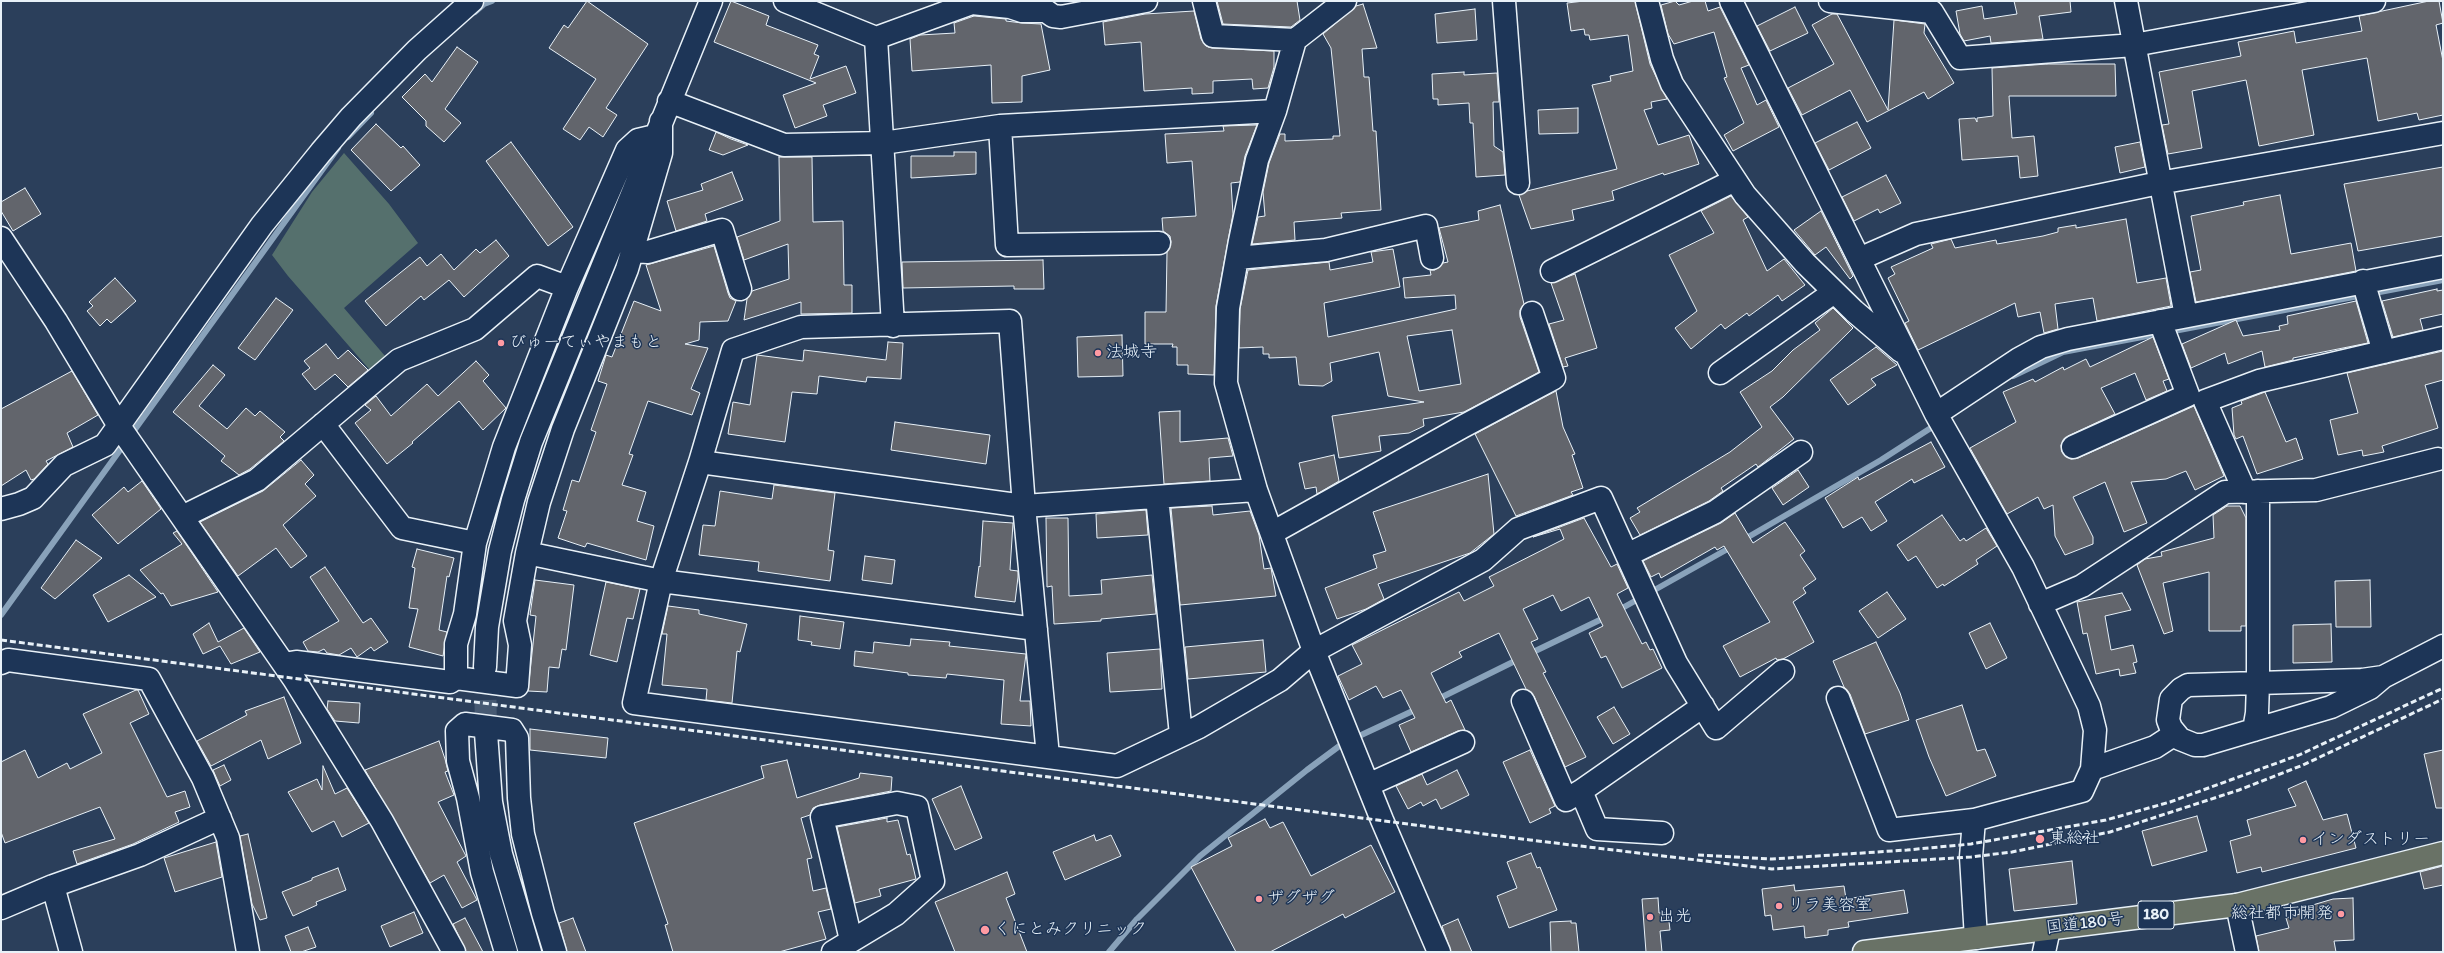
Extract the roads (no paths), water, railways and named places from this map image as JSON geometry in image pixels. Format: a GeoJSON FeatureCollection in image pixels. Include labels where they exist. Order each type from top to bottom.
{"type":"FeatureCollection","features":[{"type":"Feature","properties":{"kind":"highway","name":"国道180号"},"geometry":{"type":"LineString","coordinates":[[1864,952],[1898,950],[1976,938],[2237,905],[2443,853]]}},
{"type":"Feature","properties":{"kind":"street"},"geometry":{"type":"LineString","coordinates":[[1,509],[33,498],[64,465],[105,445],[262,226],[321,152],[351,117],[417,50],[472,1]]}},
{"type":"Feature","properties":{"kind":"street"},"geometry":{"type":"LineString","coordinates":[[485,667],[487,627],[500,551],[530,442],[710,1]]}},
{"type":"Feature","properties":{"kind":"street"},"geometry":{"type":"LineString","coordinates":[[785,1],[876,38],[972,3],[1010,7],[1022,11],[1046,11],[1053,16],[1061,17],[1146,1]]}},
{"type":"Feature","properties":{"kind":"street"},"geometry":{"type":"LineString","coordinates":[[1204,1],[1213,36],[1295,40]]}},
{"type":"Feature","properties":{"kind":"street"},"geometry":{"type":"LineString","coordinates":[[1345,1],[1295,40],[1275,111],[1258,160],[1237,258],[1228,308],[1226,383],[1256,490],[1314,651],[1368,785],[1439,952]]}},
{"type":"Feature","properties":{"kind":"street"},"geometry":{"type":"LineString","coordinates":[[1504,1],[1518,182]]}},
{"type":"Feature","properties":{"kind":"street"},"geometry":{"type":"LineString","coordinates":[[1647,1],[1662,58],[1672,84],[1745,195],[1805,263],[1834,292],[1908,357]]}},
{"type":"Feature","properties":{"kind":"street"},"geometry":{"type":"LineString","coordinates":[[1731,1],[1939,420],[2023,567],[2089,706],[2095,730],[2092,769],[2082,791],[1974,820],[1889,830],[1838,698]]}},
{"type":"Feature","properties":{"kind":"street"},"geometry":{"type":"LineString","coordinates":[[1830,1],[1932,12],[1960,58],[2134,45],[2374,1]]}},
{"type":"Feature","properties":{"kind":"street"},"geometry":{"type":"LineString","coordinates":[[2126,1],[2159,183],[2186,316]]}},
{"type":"Feature","properties":{"kind":"street"},"geometry":{"type":"LineString","coordinates":[[876,38],[893,326]]}},
{"type":"Feature","properties":{"kind":"street"},"geometry":{"type":"LineString","coordinates":[[662,119],[784,145],[883,143],[1000,126],[1275,111]]}},
{"type":"Feature","properties":{"kind":"street"},"geometry":{"type":"LineString","coordinates":[[284,664],[296,662],[450,682],[456,678],[517,686],[520,645],[515,621],[527,553],[539,502],[563,429],[627,269],[631,251],[661,153],[662,119]]}},
{"type":"Feature","properties":{"kind":"street"},"geometry":{"type":"LineString","coordinates":[[456,678],[456,644],[465,614],[475,542],[504,447],[567,287],[628,150],[662,119]]}},
{"type":"Feature","properties":{"kind":"street"},"geometry":{"type":"LineString","coordinates":[[1000,126],[1007,245],[1159,243]]}},
{"type":"Feature","properties":{"kind":"street"},"geometry":{"type":"LineString","coordinates":[[1859,259],[1916,234],[2159,183],[2443,133]]}},
{"type":"Feature","properties":{"kind":"street"},"geometry":{"type":"LineString","coordinates":[[1552,271],[1735,180]]}},
{"type":"Feature","properties":{"kind":"street"},"geometry":{"type":"LineString","coordinates":[[1237,258],[1326,250],[1426,226],[1432,258]]}},
{"type":"Feature","properties":{"kind":"street"},"geometry":{"type":"LineString","coordinates":[[631,251],[648,252],[722,230],[740,289]]}},
{"type":"Feature","properties":{"kind":"street"},"geometry":{"type":"LineString","coordinates":[[1,238],[56,321],[119,426],[284,664],[382,821],[454,952]]}},
{"type":"Feature","properties":{"kind":"street"},"geometry":{"type":"LineString","coordinates":[[1939,420],[2019,359],[2041,347],[2068,339],[2363,281],[2443,267]]}},
{"type":"Feature","properties":{"kind":"street"},"geometry":{"type":"LineString","coordinates":[[182,517],[256,480],[399,360],[475,329],[537,276],[567,287]]}},
{"type":"Feature","properties":{"kind":"street"},"geometry":{"type":"LineString","coordinates":[[2363,281],[2384,352]]}},
{"type":"Feature","properties":{"kind":"street"},"geometry":{"type":"LineString","coordinates":[[1720,373],[1834,292]]}},
{"type":"Feature","properties":{"kind":"street"},"geometry":{"type":"LineString","coordinates":[[1272,533],[1462,427],[1554,378],[1532,313]]}},
{"type":"Feature","properties":{"kind":"street"},"geometry":{"type":"LineString","coordinates":[[1048,756],[1024,506],[1010,321],[893,326],[802,327],[733,350],[700,462],[661,581],[634,703],[1117,766],[1181,735],[1280,680],[1314,651],[1483,560],[1518,530],[1602,498],[1676,663],[1716,728],[1783,671]]}},
{"type":"Feature","properties":{"kind":"street"},"geometry":{"type":"LineString","coordinates":[[2073,447],[2188,395],[2160,321]]}},
{"type":"Feature","properties":{"kind":"street"},"geometry":{"type":"LineString","coordinates":[[2254,730],[2257,714],[2258,683],[2252,492],[2205,401],[2259,381],[2443,338]]}},
{"type":"Feature","properties":{"kind":"street"},"geometry":{"type":"LineString","coordinates":[[323,424],[402,528],[475,542]]}},
{"type":"Feature","properties":{"kind":"street"},"geometry":{"type":"LineString","coordinates":[[1627,555],[1715,512],[1801,452]]}},
{"type":"Feature","properties":{"kind":"street"},"geometry":{"type":"LineString","coordinates":[[2040,604],[2082,586],[2225,492],[2316,490],[2438,459]]}},
{"type":"Feature","properties":{"kind":"street"},"geometry":{"type":"LineString","coordinates":[[700,462],[1024,506],[1256,490]]}},
{"type":"Feature","properties":{"kind":"street"},"geometry":{"type":"LineString","coordinates":[[1157,497],[1181,735]]}},
{"type":"Feature","properties":{"kind":"street"},"geometry":{"type":"LineString","coordinates":[[527,553],[661,581],[1036,630]]}},
{"type":"Feature","properties":{"kind":"street"},"geometry":{"type":"LineString","coordinates":[[2383,676],[2370,688],[2331,707],[2204,745],[2187,743],[2175,734],[2168,720],[2171,700],[2181,689],[2197,684],[2362,680],[2383,676],[2443,646]]}},
{"type":"Feature","properties":{"kind":"street"},"geometry":{"type":"LineString","coordinates":[[1,663],[8,660],[149,679],[203,778],[228,838],[248,952]]}},
{"type":"Feature","properties":{"kind":"street"},"geometry":{"type":"LineString","coordinates":[[1523,701],[1566,800],[1703,706]]}},
{"type":"Feature","properties":{"kind":"street"},"geometry":{"type":"LineString","coordinates":[[506,952],[484,878],[468,798],[458,761],[456,731],[465,724],[512,730],[518,738],[519,798],[523,834],[543,913],[555,952]]}},
{"type":"Feature","properties":{"kind":"street"},"geometry":{"type":"LineString","coordinates":[[486,733],[491,802],[501,854],[530,952]]}},
{"type":"Feature","properties":{"kind":"street"},"geometry":{"type":"LineString","coordinates":[[2092,769],[2155,747],[2175,734]]}},
{"type":"Feature","properties":{"kind":"street"},"geometry":{"type":"LineString","coordinates":[[1368,785],[1463,742]]}},
{"type":"Feature","properties":{"kind":"street"},"geometry":{"type":"LineString","coordinates":[[1581,791],[1597,829],[1662,833]]}},
{"type":"Feature","properties":{"kind":"street"},"geometry":{"type":"LineString","coordinates":[[833,952],[896,914],[933,881],[917,807],[896,803],[822,817],[851,940]]}},
{"type":"Feature","properties":{"kind":"street"},"geometry":{"type":"LineString","coordinates":[[1,908],[54,886],[140,855],[220,818]]}},
{"type":"Feature","properties":{"kind":"street"},"geometry":{"type":"LineString","coordinates":[[1974,820],[1971,857],[1976,938]]}},
{"type":"Feature","properties":{"kind":"street"},"geometry":{"type":"LineString","coordinates":[[54,886],[71,952]]}},
{"type":"Feature","properties":{"kind":"street"},"geometry":{"type":"LineString","coordinates":[[2237,905],[2248,952]]}},
{"type":"Feature","properties":{"kind":"street"},"geometry":{"type":"LineString","coordinates":[[2044,952],[2049,929]]}},
{"type":"Feature","properties":{"kind":"waterway"},"geometry":{"type":"LineString","coordinates":[[475,12],[484,4],[492,1]]}},
{"type":"Feature","properties":{"kind":"waterway"},"geometry":{"type":"LineString","coordinates":[[348,137],[371,113]]}},
{"type":"Feature","properties":{"kind":"waterway"},"geometry":{"type":"LineString","coordinates":[[1,615],[338,148]]}},
{"type":"Feature","properties":{"kind":"waterway"},"geometry":{"type":"LineString","coordinates":[[2013,376],[2063,352],[2443,280]]}},
{"type":"Feature","properties":{"kind":"waterway"},"geometry":{"type":"LineString","coordinates":[[1743,540],[1881,460],[1937,424]]}},
{"type":"Feature","properties":{"kind":"waterway"},"geometry":{"type":"LineString","coordinates":[[1617,611],[1733,546]]}},
{"type":"Feature","properties":{"kind":"waterway"},"geometry":{"type":"LineString","coordinates":[[1529,654],[1606,617]]}},
{"type":"Feature","properties":{"kind":"waterway"},"geometry":{"type":"LineString","coordinates":[[1436,700],[1519,659]]}},
{"type":"Feature","properties":{"kind":"waterway"},"geometry":{"type":"LineString","coordinates":[[1109,952],[1137,919],[1200,856],[1307,770],[1342,744],[1419,708]]}},
{"type":"Feature","properties":{"kind":"tunnel"},"geometry":{"type":"LineString","coordinates":[[485,667],[486,733]]}},
{"type":"Feature","properties":{"kind":"railway"},"geometry":{"type":"LineString","coordinates":[[1,640],[1530,840],[1772,869],[1971,857],[2012,852],[2110,832],[2239,790],[2303,765],[2443,699]]}},
{"type":"Feature","properties":{"kind":"railway"},"geometry":{"type":"LineString","coordinates":[[1698,855],[1772,859],[1907,850],[1971,844],[2106,820],[2170,802],[2299,755],[2443,688]]}},
{"type":"Feature","properties":{"kind":"place","name":"びゅーてぃやまもと"},"geometry":{"type":"Point","coordinates":[501,343]}},
{"type":"Feature","properties":{"kind":"place","name":"法城寺"},"geometry":{"type":"Point","coordinates":[1098,353]}},
{"type":"Feature","properties":{"kind":"place","name":"東総社"},"geometry":{"type":"Point","coordinates":[2040,839]}},
{"type":"Feature","properties":{"kind":"place","name":"インダストリー"},"geometry":{"type":"Point","coordinates":[2303,840]}},
{"type":"Feature","properties":{"kind":"place","name":"ザグザグ"},"geometry":{"type":"Point","coordinates":[1259,899]}},
{"type":"Feature","properties":{"kind":"place","name":"リラ美容室"},"geometry":{"type":"Point","coordinates":[1779,906]}},
{"type":"Feature","properties":{"kind":"place","name":"総社都市開発"},"geometry":{"type":"Point","coordinates":[2341,914]}},
{"type":"Feature","properties":{"kind":"place","name":"出光"},"geometry":{"type":"Point","coordinates":[1650,917]}},
{"type":"Feature","properties":{"kind":"place","name":"くにとみクリニック"},"geometry":{"type":"Point","coordinates":[985,930]}}]}
